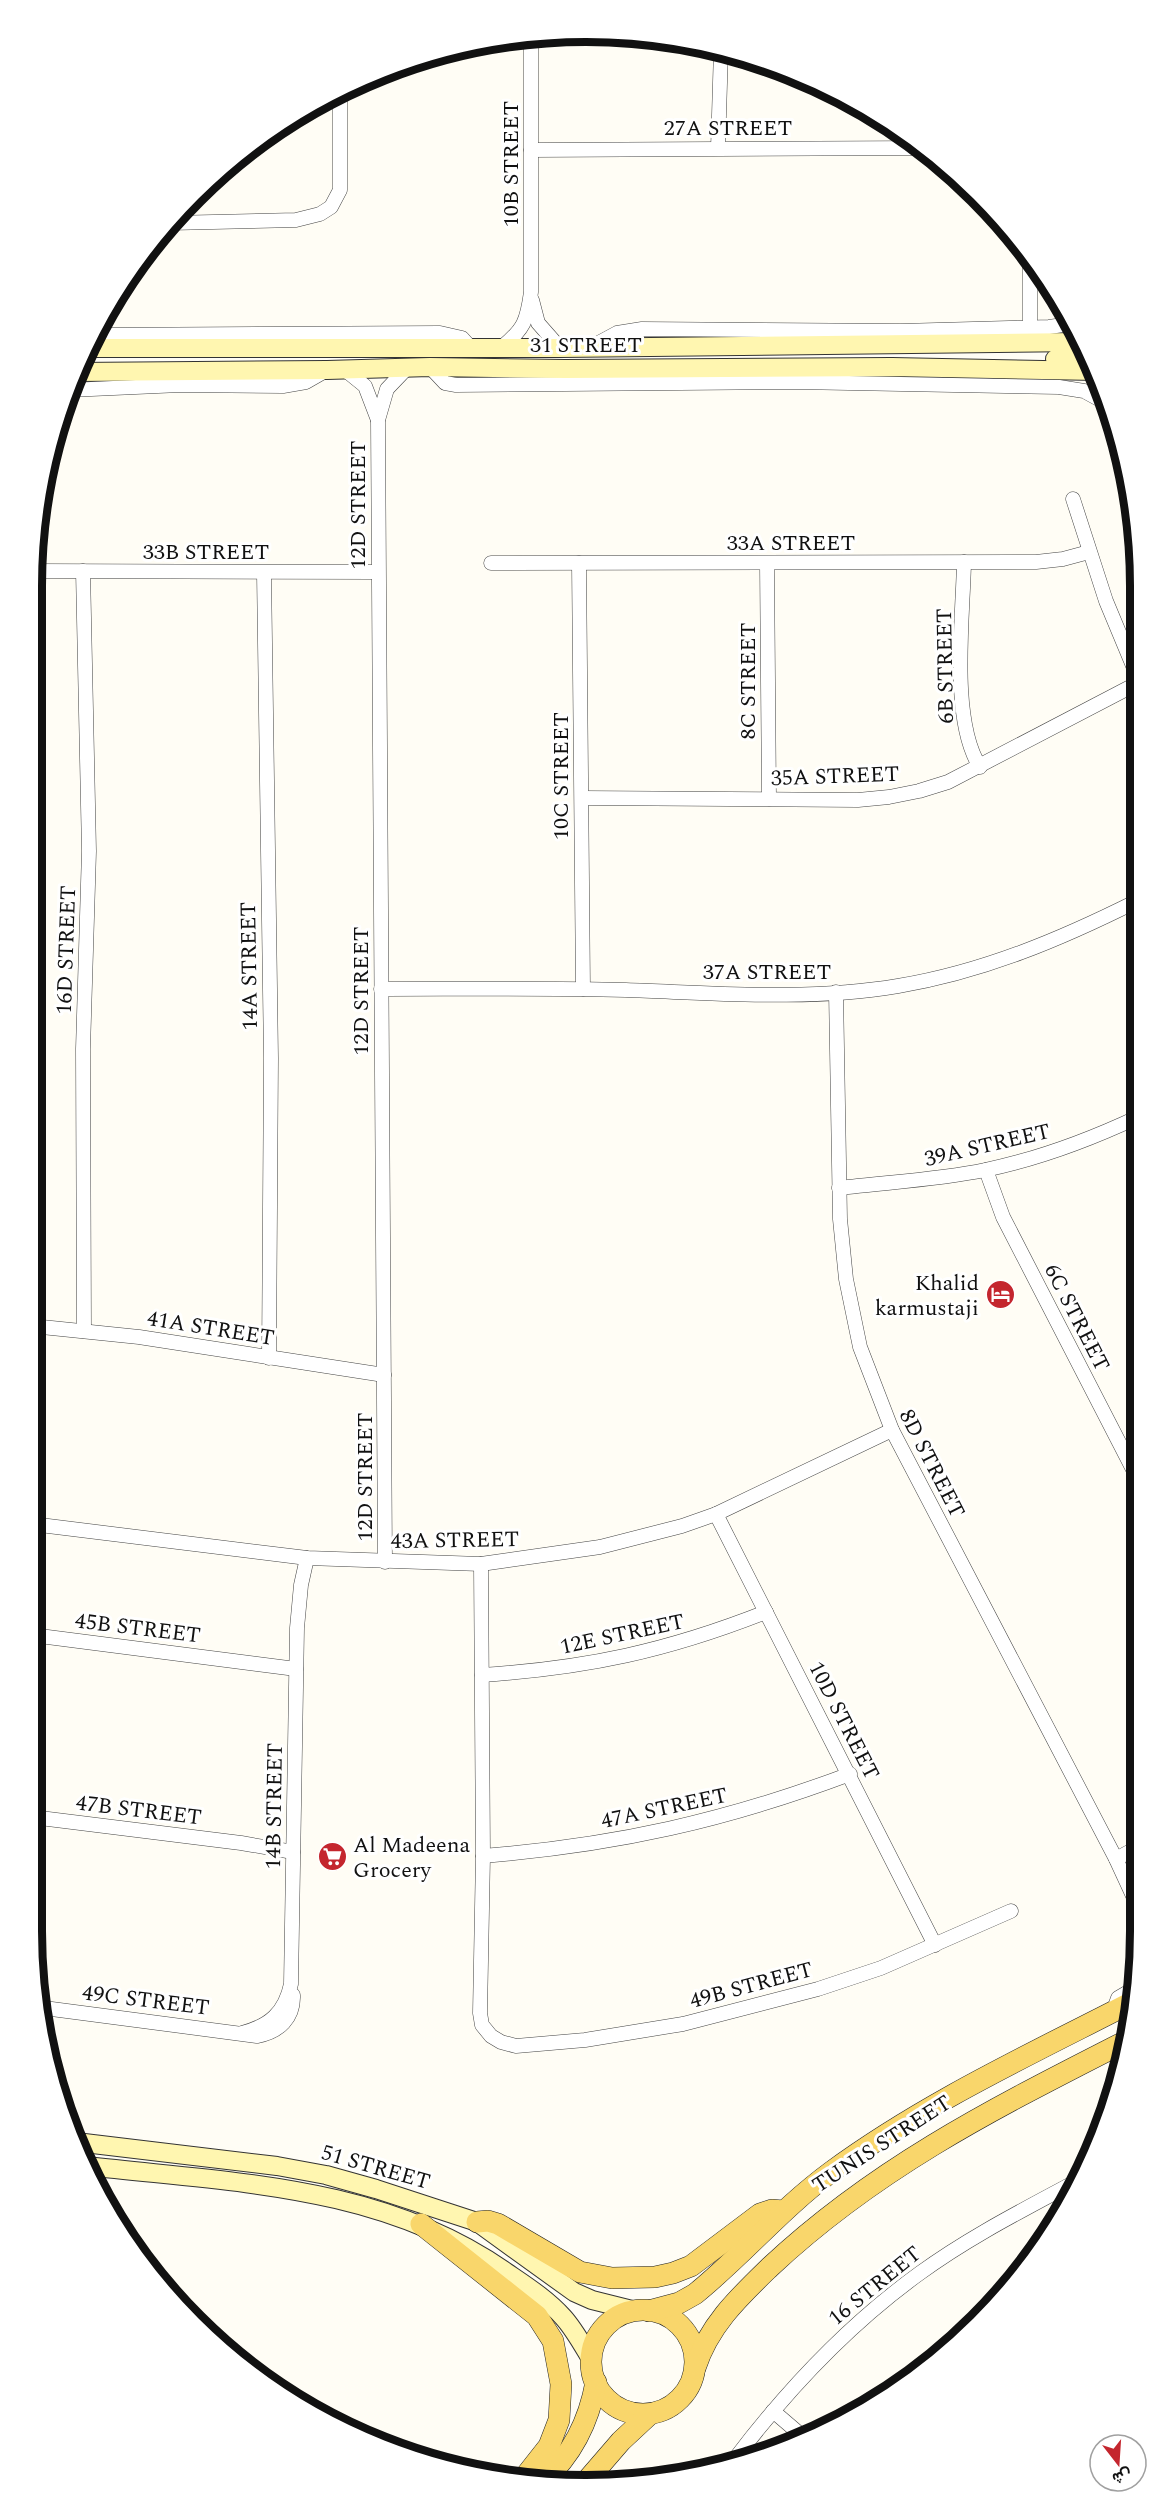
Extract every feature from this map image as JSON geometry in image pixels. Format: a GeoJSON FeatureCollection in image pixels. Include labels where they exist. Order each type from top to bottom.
{"type":"FeatureCollection","features":[{"type":"Feature","properties":{"kind":"main road","name":"TUNIS STREET"},"geometry":{"type":"LineString","coordinates":[[643,2311],[669,2307],[695,2294],[784,2211],[829,2173],[920,2113],[1124,2006]]}},
{"type":"Feature","properties":{"kind":"main road","name":"TUNIS STREET"},"geometry":{"type":"LineString","coordinates":[[695,2368],[709,2334],[732,2305],[782,2257],[864,2188],[972,2120],[1118,2045]]}},
{"type":"Feature","properties":{"kind":"main road"},"geometry":{"type":"LineString","coordinates":[[477,2222],[488,2221],[498,2224],[571,2267],[590,2275],[612,2278],[655,2277],[691,2266],[760,2214],[772,2210],[784,2211]]}},
{"type":"Feature","properties":{"kind":"main road"},"geometry":{"type":"LineString","coordinates":[[421,2224],[537,2316],[553,2341],[561,2385],[559,2420],[549,2446],[529,2472]]}},
{"type":"Feature","properties":{"kind":"main road"},"geometry":{"type":"LineString","coordinates":[[643,2311],[665,2315],[684,2330],[694,2351],[695,2368],[691,2384],[681,2398],[667,2409],[650,2414],[637,2414],[624,2410],[602,2394],[596,2382],[591,2359],[602,2331],[612,2321],[643,2311]]}},
{"type":"Feature","properties":{"kind":"main road"},"geometry":{"type":"LineString","coordinates":[[550,2474],[574,2444],[588,2415],[596,2382]]}},
{"type":"Feature","properties":{"kind":"main road"},"geometry":{"type":"LineString","coordinates":[[592,2475],[621,2441],[650,2414]]}},
{"type":"Feature","properties":{"kind":"street","name":"10B STREET"},"geometry":{"type":"LineString","coordinates":[[502,347],[520,331],[525,323],[531,292],[531,45]]}},
{"type":"Feature","properties":{"kind":"street"},"geometry":{"type":"LineString","coordinates":[[718,148],[721,59]]}},
{"type":"Feature","properties":{"kind":"street"},"geometry":{"type":"LineString","coordinates":[[181,223],[296,220],[321,214],[331,207],[340,190],[340,101]]}},
{"type":"Feature","properties":{"kind":"street"},"geometry":{"type":"LineString","coordinates":[[901,143],[901,148]]}},
{"type":"Feature","properties":{"kind":"street","name":"27A STREET"},"geometry":{"type":"LineString","coordinates":[[531,150],[908,148]]}},
{"type":"Feature","properties":{"kind":"street"},"geometry":{"type":"LineString","coordinates":[[1030,272],[1030,327]]}},
{"type":"Feature","properties":{"kind":"street","name":"10B STREET"},"geometry":{"type":"LineString","coordinates":[[531,292],[538,323],[560,348]]}},
{"type":"Feature","properties":{"kind":"street"},"geometry":{"type":"LineString","coordinates":[[591,347],[617,333],[642,329],[901,331],[1063,325]]}},
{"type":"Feature","properties":{"kind":"street"},"geometry":{"type":"LineString","coordinates":[[901,331],[919,343]]}},
{"type":"Feature","properties":{"kind":"street"},"geometry":{"type":"LineString","coordinates":[[104,335],[440,333],[462,338],[471,348]]}},
{"type":"Feature","properties":{"kind":"street"},"geometry":{"type":"LineString","coordinates":[[987,343],[1009,337],[1069,335]]}},
{"type":"Feature","properties":{"kind":"street","name":"31 STREET"},"geometry":{"type":"LineString","coordinates":[[97,348],[560,348],[1072,342]]}},
{"type":"Feature","properties":{"kind":"street"},"geometry":{"type":"LineString","coordinates":[[1080,358],[949,359],[902,362],[892,367],[894,372],[908,376],[1090,381]]}},
{"type":"Feature","properties":{"kind":"street","name":"31 STREET"},"geometry":{"type":"LineString","coordinates":[[86,372],[336,370],[408,367],[565,369],[892,367],[1086,371]]}},
{"type":"Feature","properties":{"kind":"street","name":"12D STREET"},"geometry":{"type":"LineString","coordinates":[[385,1562],[378,420],[387,389],[408,367]]}},
{"type":"Feature","properties":{"kind":"street"},"geometry":{"type":"LineString","coordinates":[[430,367],[445,382],[456,385],[797,382],[1059,387],[1084,391],[1096,398]]}},
{"type":"Feature","properties":{"kind":"street"},"geometry":{"type":"LineString","coordinates":[[79,390],[180,385],[283,386],[306,382],[336,370]]}},
{"type":"Feature","properties":{"kind":"street","name":"12D STREET"},"geometry":{"type":"LineString","coordinates":[[336,370],[366,386],[378,420]]}},
{"type":"Feature","properties":{"kind":"street"},"geometry":{"type":"LineString","coordinates":[[1073,498],[1089,552],[1130,658]]}},
{"type":"Feature","properties":{"kind":"street","name":"33A STREET"},"geometry":{"type":"LineString","coordinates":[[491,562],[1036,562],[1063,559],[1089,552]]}},
{"type":"Feature","properties":{"kind":"street","name":"6B STREET"},"geometry":{"type":"LineString","coordinates":[[964,562],[962,669],[964,719],[971,753],[980,767]]}},
{"type":"Feature","properties":{"kind":"street","name":"10C STREET"},"geometry":{"type":"LineString","coordinates":[[579,563],[583,989]]}},
{"type":"Feature","properties":{"kind":"street","name":"8C STREET"},"geometry":{"type":"LineString","coordinates":[[767,563],[768,799]]}},
{"type":"Feature","properties":{"kind":"street","name":"33B STREET"},"geometry":{"type":"LineString","coordinates":[[42,571],[378,572]]}},
{"type":"Feature","properties":{"kind":"street","name":"16D STREET"},"geometry":{"type":"LineString","coordinates":[[83,571],[90,851],[83,1049],[84,1331]]}},
{"type":"Feature","properties":{"kind":"street","name":"14A STREET"},"geometry":{"type":"LineString","coordinates":[[264,573],[271,1058],[268,1358]]}},
{"type":"Feature","properties":{"kind":"street","name":"35A STREET"},"geometry":{"type":"LineString","coordinates":[[582,798],[889,797],[919,791],[948,782],[980,767],[1130,687]]}},
{"type":"Feature","properties":{"kind":"street","name":"37A STREET"},"geometry":{"type":"LineString","coordinates":[[381,989],[583,989],[748,994],[836,993],[900,986],[993,963],[1054,940],[1130,904]]}},
{"type":"Feature","properties":{"kind":"street","name":"8D STREET"},"geometry":{"type":"LineString","coordinates":[[836,993],[842,1249],[852,1316],[869,1375],[892,1430],[1130,1889]]}},
{"type":"Feature","properties":{"kind":"street","name":"39A STREET"},"geometry":{"type":"LineString","coordinates":[[839,1188],[928,1179],[986,1170],[1071,1146],[1130,1120]]}},
{"type":"Feature","properties":{"kind":"street","name":"6C STREET"},"geometry":{"type":"LineString","coordinates":[[986,1170],[1003,1218],[1130,1464]]}},
{"type":"Feature","properties":{"kind":"street","name":"41A STREET"},"geometry":{"type":"LineString","coordinates":[[42,1327],[84,1331],[384,1375]]}},
{"type":"Feature","properties":{"kind":"street","name":"43A STREET"},"geometry":{"type":"LineString","coordinates":[[42,1525],[301,1557],[481,1564],[600,1547],[642,1537],[716,1514],[892,1430]]}},
{"type":"Feature","properties":{"kind":"street","name":"10D STREET"},"geometry":{"type":"LineString","coordinates":[[716,1514],[935,1945]]}},
{"type":"Feature","properties":{"kind":"street","name":"14B STREET"},"geometry":{"type":"LineString","coordinates":[[277,2024],[291,1984],[297,1628],[294,1600],[301,1557]]}},
{"type":"Feature","properties":{"kind":"street"},"geometry":{"type":"LineString","coordinates":[[481,1564],[483,1856]]}},
{"type":"Feature","properties":{"kind":"street","name":"12E STREET"},"geometry":{"type":"LineString","coordinates":[[482,1675],[542,1671],[601,1663],[659,1650],[716,1632],[766,1612]]}},
{"type":"Feature","properties":{"kind":"street","name":"45B STREET"},"geometry":{"type":"LineString","coordinates":[[42,1636],[239,1662],[296,1663]]}},
{"type":"Feature","properties":{"kind":"street","name":"47A STREET"},"geometry":{"type":"LineString","coordinates":[[483,1856],[546,1851],[673,1830],[735,1814],[850,1774]]}},
{"type":"Feature","properties":{"kind":"street","name":"47B STREET"},"geometry":{"type":"LineString","coordinates":[[42,1818],[240,1843],[293,1847]]}},
{"type":"Feature","properties":{"kind":"street"},"geometry":{"type":"LineString","coordinates":[[1116,1859],[1130,1851]]}},
{"type":"Feature","properties":{"kind":"street","name":"49B STREET"},"geometry":{"type":"LineString","coordinates":[[483,1856],[480,2013],[482,2025],[491,2036],[508,2045],[585,2040],[683,2024],[818,1989],[881,1968],[1011,1911]]}},
{"type":"Feature","properties":{"kind":"street"},"geometry":{"type":"LineString","coordinates":[[1113,2012],[1118,1998],[1126,1993]]}},
{"type":"Feature","properties":{"kind":"street","name":"49C STREET"},"geometry":{"type":"LineString","coordinates":[[48,2008],[242,2033],[277,2024]]}},
{"type":"Feature","properties":{"kind":"street","name":"51 STREET"},"geometry":{"type":"LineString","coordinates":[[85,2143],[302,2170],[376,2189],[477,2222],[574,2292],[592,2300],[643,2311]]}},
{"type":"Feature","properties":{"kind":"street","name":"51 STREET"},"geometry":{"type":"LineString","coordinates":[[96,2167],[323,2195],[395,2214],[421,2224],[457,2240],[489,2260],[549,2304],[570,2324],[591,2359]]}},
{"type":"Feature","properties":{"kind":"street","name":"16 STREET"},"geometry":{"type":"LineString","coordinates":[[740,2452],[773,2411],[835,2344],[911,2279],[988,2229],[1066,2187]]}},
{"type":"Feature","properties":{"kind":"street"},"geometry":{"type":"LineString","coordinates":[[773,2411],[798,2432]]}},
{"type":"Feature","properties":{"kind":"place","name":"Khalid karmustaji"},"geometry":{"type":"Point","coordinates":[1000,1295]}},
{"type":"Feature","properties":{"kind":"place","name":"Al Madeena Grocery"},"geometry":{"type":"Point","coordinates":[332,1857]}}]}
